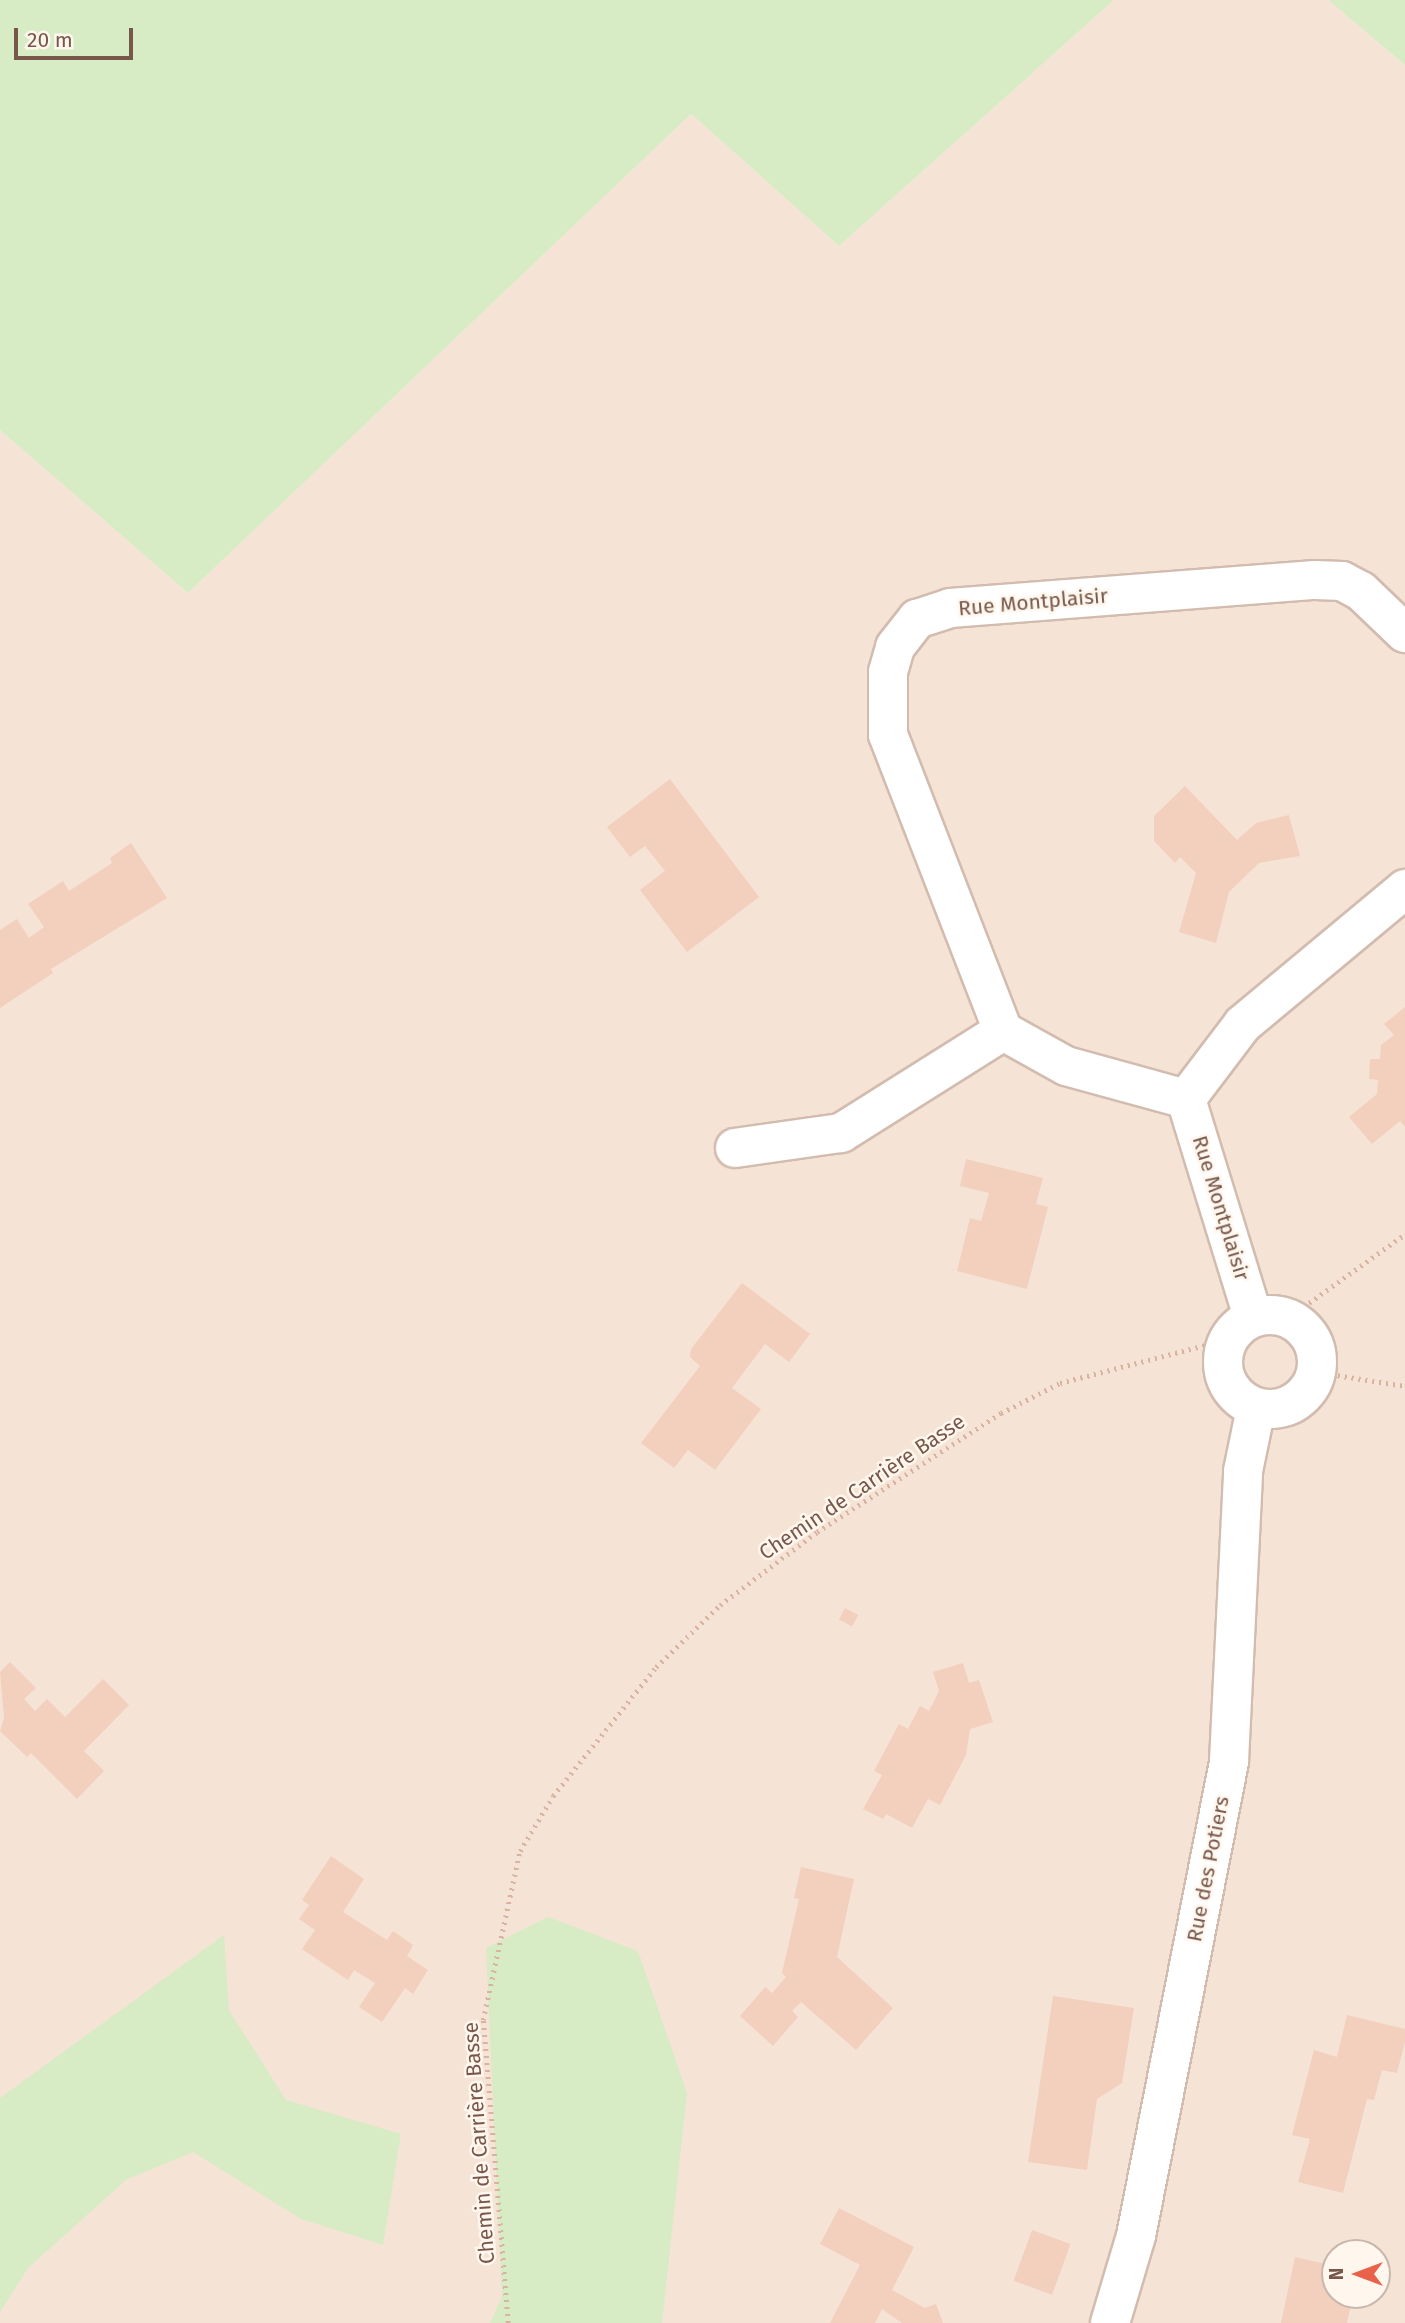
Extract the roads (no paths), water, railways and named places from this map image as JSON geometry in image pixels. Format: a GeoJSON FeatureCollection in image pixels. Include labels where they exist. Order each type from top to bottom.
{"type":"FeatureCollection","features":[{"type":"Feature","properties":{"kind":"street","name":"Rue Montplaisir"},"geometry":{"type":"LineString","coordinates":[[1003,1031],[888,736],[888,672],[895,647],[917,620],[950,608],[1315,579],[1342,581],[1361,591],[1405,633]]}},
{"type":"Feature","properties":{"kind":"street"},"geometry":{"type":"LineString","coordinates":[[735,1148],[841,1133],[1003,1031],[1066,1066],[1186,1099],[1243,1024],[1405,888]]}},
{"type":"Feature","properties":{"kind":"street","name":"Rue Montplaisir"},"geometry":{"type":"LineString","coordinates":[[1186,1099],[1271,1317]]}},
{"type":"Feature","properties":{"kind":"street"},"geometry":{"type":"LineString","coordinates":[[1271,1317],[1312,1340],[1318,1372],[1309,1390],[1294,1404],[1276,1410],[1256,1408],[1228,1385],[1224,1349],[1230,1335],[1271,1317]]}},
{"type":"Feature","properties":{"kind":"street","name":"Rue des Potiers"},"geometry":{"type":"LineString","coordinates":[[1110,2323],[1136,2236],[1229,1761],[1243,1471],[1256,1408]]}}]}
